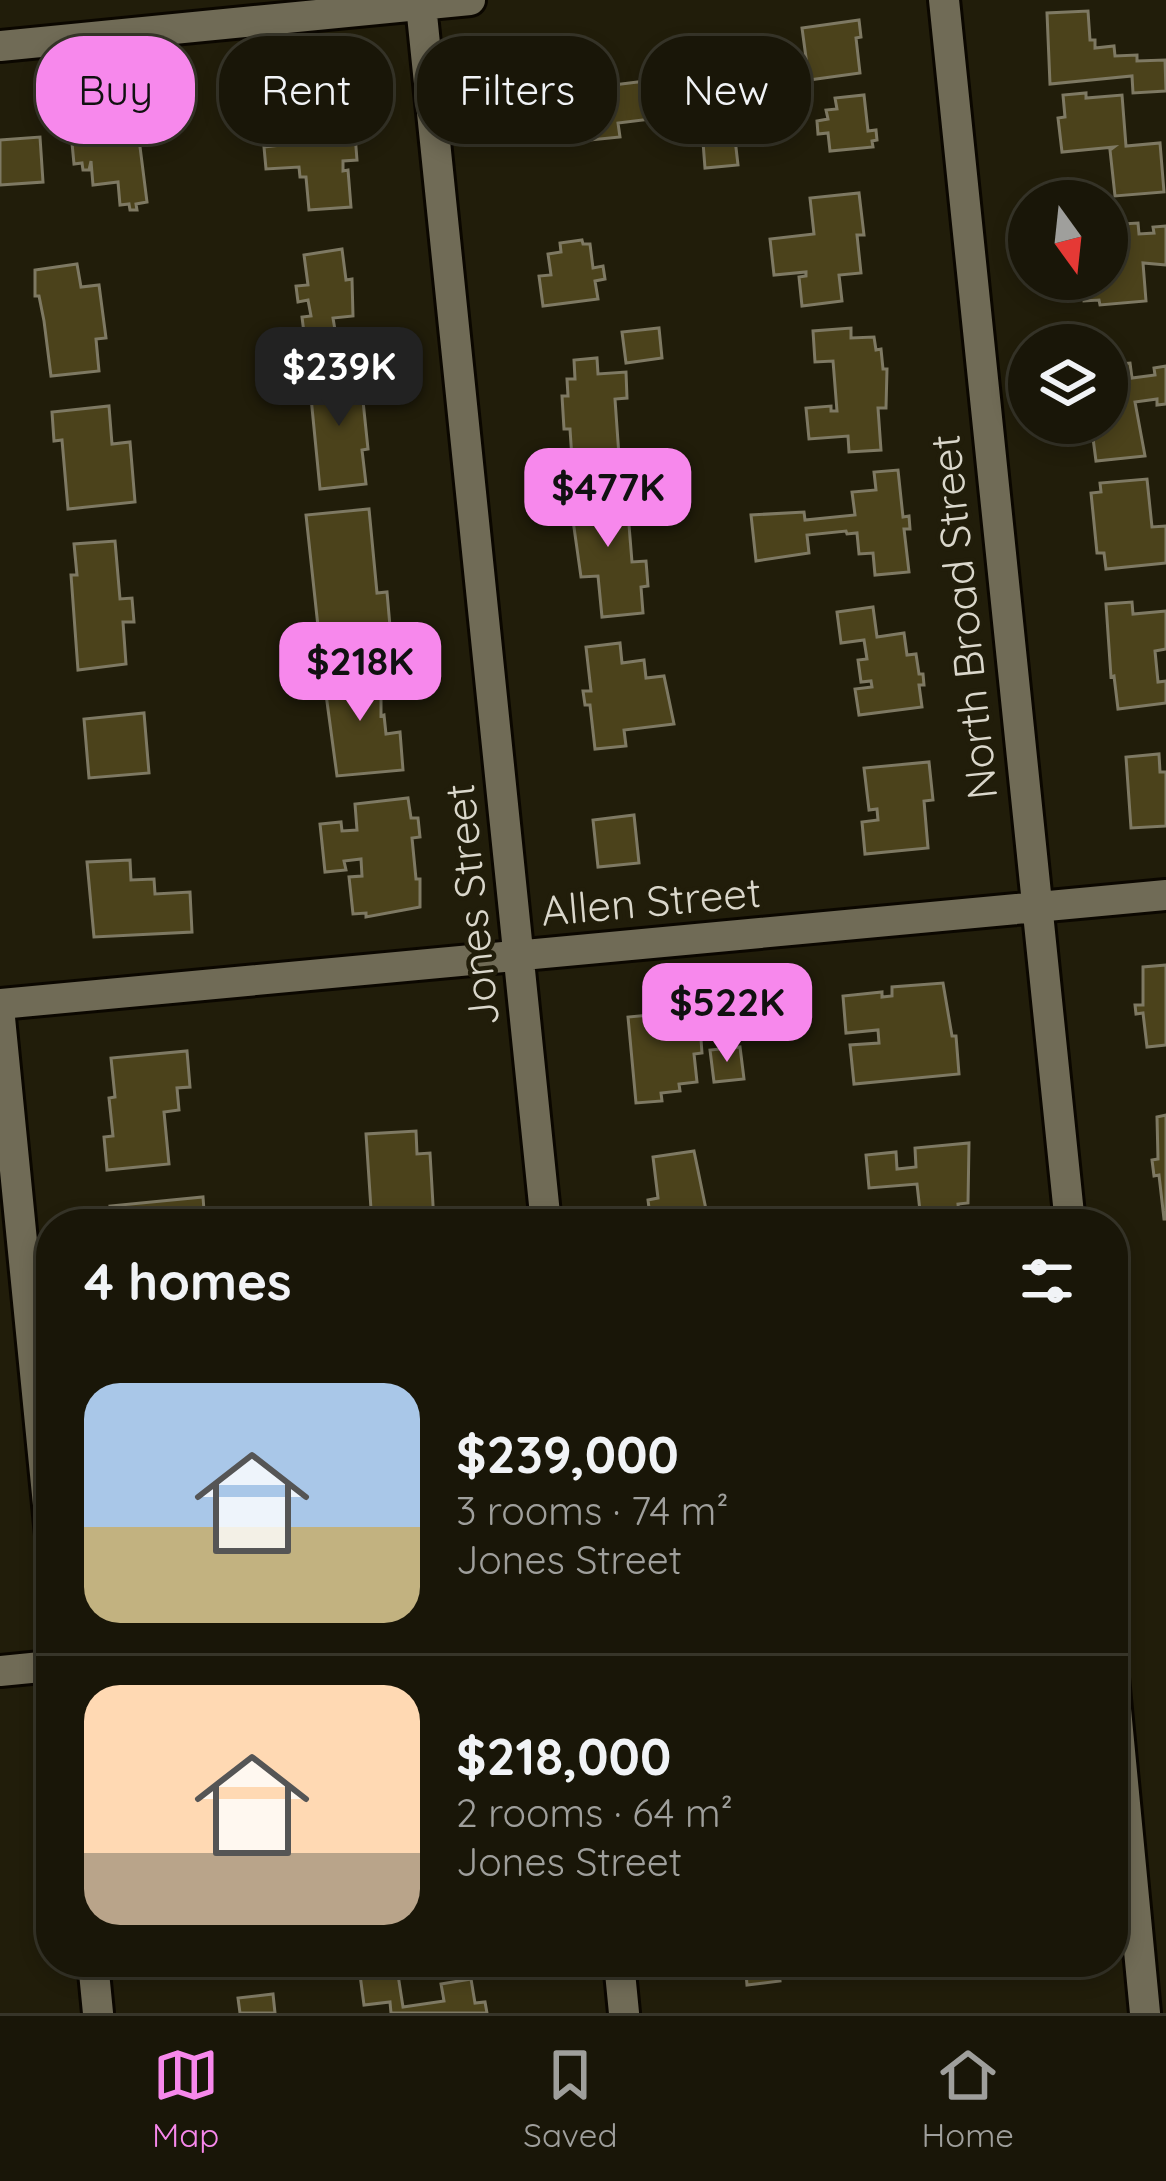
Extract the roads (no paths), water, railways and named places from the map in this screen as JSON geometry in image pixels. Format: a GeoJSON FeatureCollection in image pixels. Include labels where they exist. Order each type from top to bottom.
{"type":"FeatureCollection","features":[{"type":"Feature","properties":{"kind":"street"},"geometry":{"type":"LineString","coordinates":[[0,46],[470,0]]}},
{"type":"Feature","properties":{"kind":"street","name":"North Broad Street"},"geometry":{"type":"LineString","coordinates":[[944,0],[1068,1209]]}},
{"type":"Feature","properties":{"kind":"street","name":"Jones Street"},"geometry":{"type":"LineString","coordinates":[[422,4],[544,1209]]}},
{"type":"Feature","properties":{"kind":"street","name":"Allen Street"},"geometry":{"type":"LineString","coordinates":[[0,1004],[1166,895]]}},
{"type":"Feature","properties":{"kind":"street"},"geometry":{"type":"LineString","coordinates":[[0,1018],[36,1383]]}},
{"type":"Feature","properties":{"kind":"street"},"geometry":{"type":"LineString","coordinates":[[0,1671],[36,1667]]}},
{"type":"Feature","properties":{"kind":"street"},"geometry":{"type":"LineString","coordinates":[[1128,1840],[1144,2013]]}},
{"type":"Feature","properties":{"kind":"street"},"geometry":{"type":"LineString","coordinates":[[94,1977],[98,2013]]}},
{"type":"Feature","properties":{"kind":"street"},"geometry":{"type":"LineString","coordinates":[[620,1977],[624,2013]]}}]}
